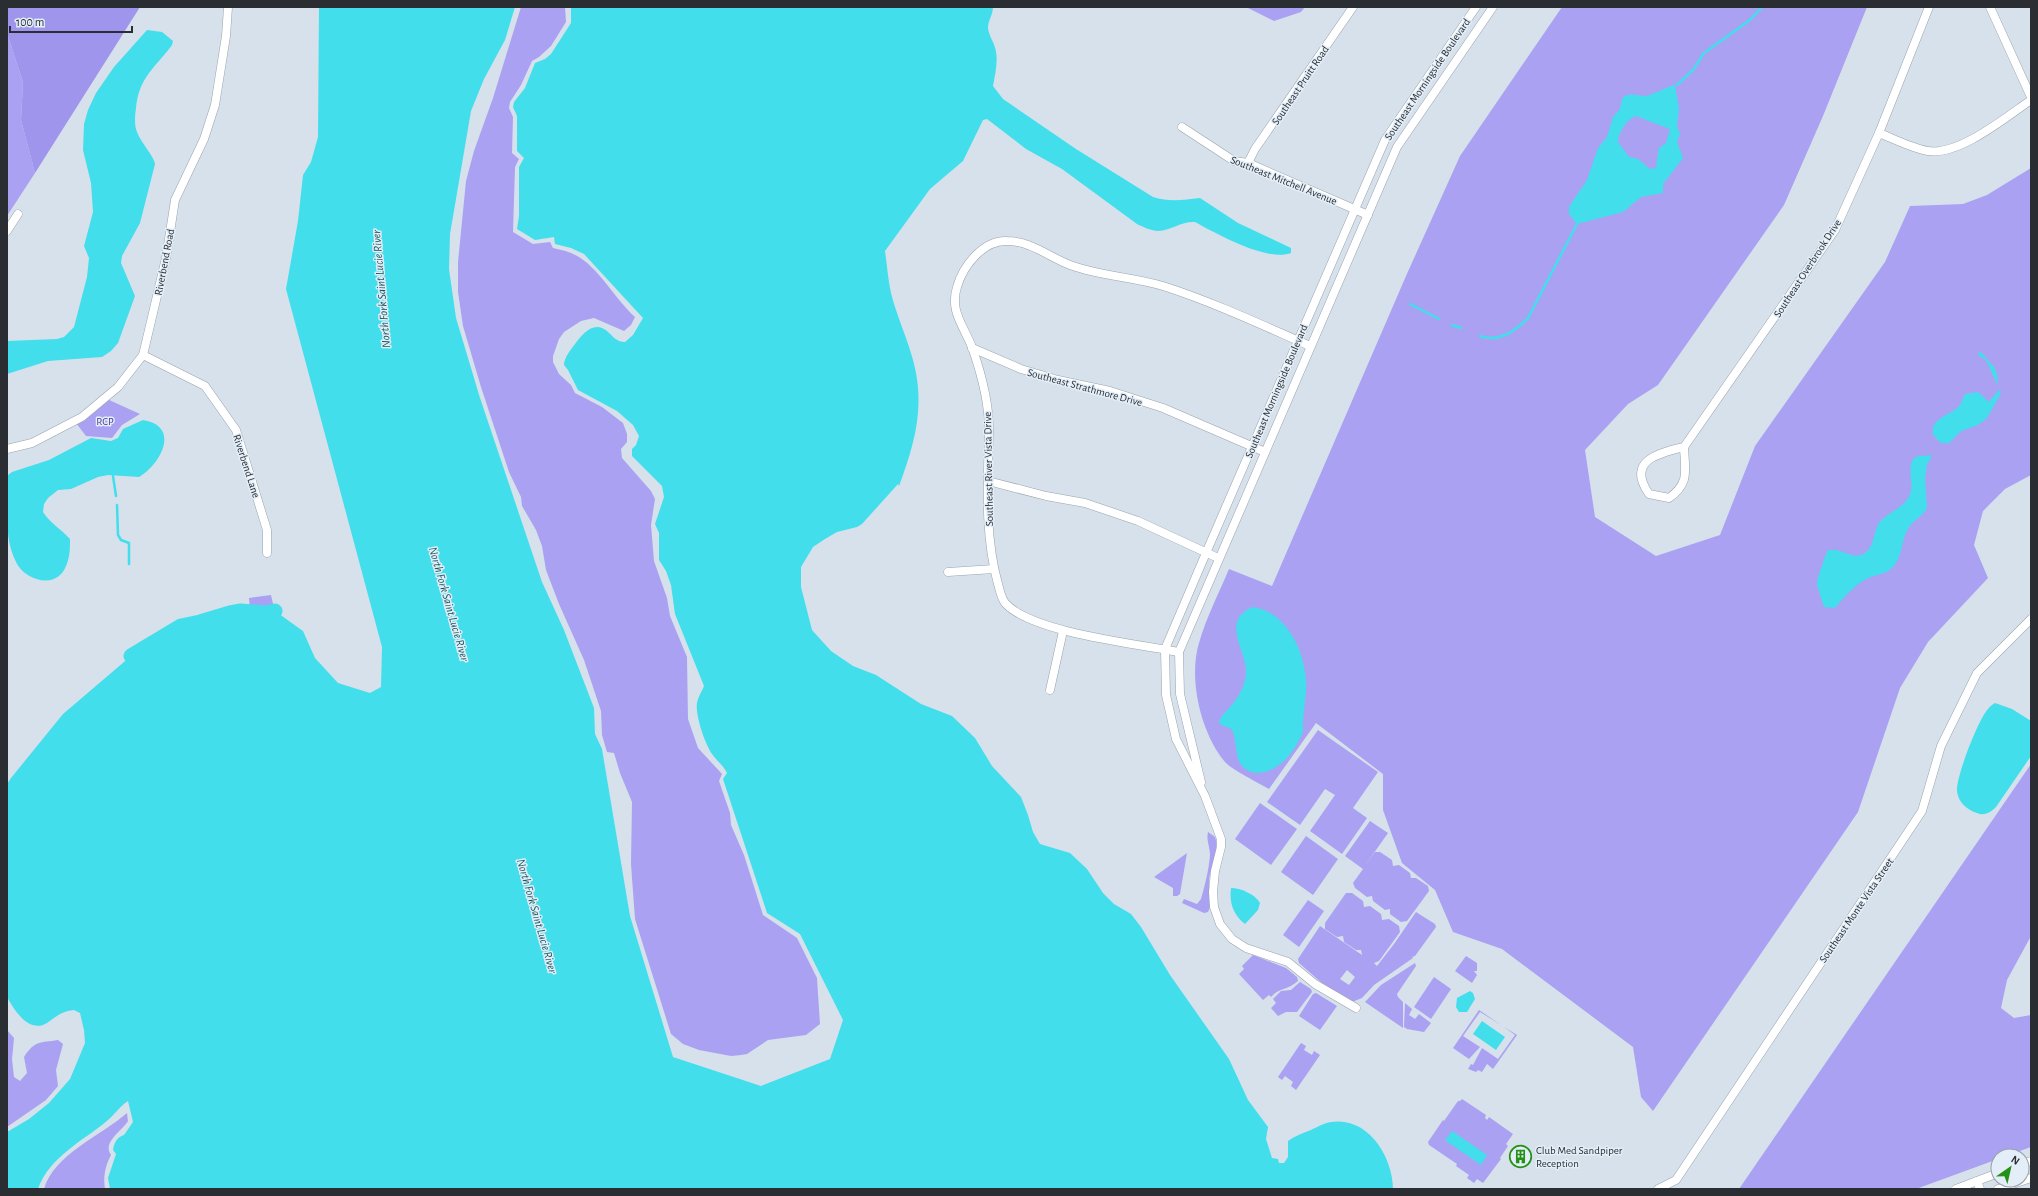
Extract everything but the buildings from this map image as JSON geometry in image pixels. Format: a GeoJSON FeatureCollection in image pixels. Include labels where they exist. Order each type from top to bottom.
{"type":"FeatureCollection","features":[{"type":"Feature","properties":{"kind":"street","name":"Riverbend Road"},"geometry":{"type":"LineString","coordinates":[[7,449],[32,443],[82,417],[118,387],[143,355],[166,258],[175,200],[204,139],[215,104],[226,36],[228,7]]}},
{"type":"Feature","properties":{"kind":"street","name":"Southeast Pruitt Road"},"geometry":{"type":"LineString","coordinates":[[1248,163],[1255,149],[1353,7]]}},
{"type":"Feature","properties":{"kind":"street","name":"Southeast Morningside Boulevard"},"geometry":{"type":"LineString","coordinates":[[1205,796],[1176,740],[1166,695],[1165,649],[1385,140],[1476,7]]}},
{"type":"Feature","properties":{"kind":"street","name":"Southeast Morningside Boulevard"},"geometry":{"type":"LineString","coordinates":[[1356,1008],[1315,984],[1288,962],[1246,948],[1232,939],[1220,924],[1214,907],[1213,892],[1221,839],[1205,796],[1180,694],[1180,652],[1218,558],[1397,147],[1493,7]]}},
{"type":"Feature","properties":{"kind":"street","name":"Southeast Overbrook Drive"},"geometry":{"type":"LineString","coordinates":[[1684,447],[1835,230],[1879,132],[1929,7]]}},
{"type":"Feature","properties":{"kind":"street"},"geometry":{"type":"LineString","coordinates":[[1990,7],[2031,97]]}},
{"type":"Feature","properties":{"kind":"street"},"geometry":{"type":"LineString","coordinates":[[1416,94],[1427,102]]}},
{"type":"Feature","properties":{"kind":"street"},"geometry":{"type":"LineString","coordinates":[[1879,132],[1929,151],[1943,150],[1956,147],[2031,100]]}},
{"type":"Feature","properties":{"kind":"street","name":"Southeast Mitchell Avenue"},"geometry":{"type":"LineString","coordinates":[[1182,127],[1234,161],[1248,163],[1368,215]]}},
{"type":"Feature","properties":{"kind":"street"},"geometry":{"type":"LineString","coordinates":[[7,231],[18,214]]}},
{"type":"Feature","properties":{"kind":"street","name":"Southeast River Vista Drive"},"geometry":{"type":"LineString","coordinates":[[1180,652],[1063,631],[1025,617],[1012,610],[1003,602],[994,569],[988,522],[988,414],[984,387],[972,348],[954,308],[957,288],[965,267],[982,249],[1005,240],[1026,243],[1070,265],[1162,286],[1310,346]]}},
{"type":"Feature","properties":{"kind":"street","name":"Southeast Strathmore Drive"},"geometry":{"type":"LineString","coordinates":[[972,348],[1021,369],[1058,380],[1110,391],[1163,408],[1265,452]]}},
{"type":"Feature","properties":{"kind":"street","name":"Riverbend Lane"},"geometry":{"type":"LineString","coordinates":[[143,355],[205,386],[236,430],[267,530],[267,553]]}},
{"type":"Feature","properties":{"kind":"street"},"geometry":{"type":"LineString","coordinates":[[1684,447],[1685,478],[1680,490],[1669,498],[1649,494],[1642,484],[1640,474],[1646,462],[1655,454],[1684,447]]}},
{"type":"Feature","properties":{"kind":"street"},"geometry":{"type":"LineString","coordinates":[[988,482],[1046,496],[1085,503],[1138,521],[1218,558]]}},
{"type":"Feature","properties":{"kind":"street"},"geometry":{"type":"LineString","coordinates":[[948,572],[994,569]]}},
{"type":"Feature","properties":{"kind":"street","name":"Southeast Monte Vista Street"},"geometry":{"type":"LineString","coordinates":[[1658,1189],[1676,1180],[1922,811],[1941,746],[1977,674],[2031,619]]}},
{"type":"Feature","properties":{"kind":"street"},"geometry":{"type":"LineString","coordinates":[[1050,690],[1063,631]]}},
{"type":"Feature","properties":{"kind":"street"},"geometry":{"type":"LineString","coordinates":[[1956,1189],[1990,1176]]}},
{"type":"Feature","properties":{"kind":"street"},"geometry":{"type":"LineString","coordinates":[[1998,1189],[2031,1178]]}},
{"type":"Feature","properties":{"kind":"street"},"geometry":{"type":"LineString","coordinates":[[1977,1181],[1980,1189]]}},
{"type":"Feature","properties":{"kind":"green space"},"geometry":{"type":"Polygon","coordinates":[[[521,7],[565,7],[566,22],[551,46],[532,61],[521,85],[510,102],[509,108],[513,117],[512,153],[519,159],[515,167],[513,232],[533,244],[550,242],[553,248],[570,252],[579,257],[594,269],[635,317],[631,325],[624,331],[594,318],[581,321],[564,332],[559,339],[553,356],[553,362],[559,374],[571,385],[575,393],[602,407],[623,423],[627,434],[627,442],[621,449],[622,458],[651,491],[655,499],[651,525],[654,561],[667,598],[670,616],[687,657],[688,719],[698,748],[722,774],[719,781],[730,813],[731,825],[744,855],[763,915],[797,938],[817,978],[820,1024],[806,1035],[768,1040],[747,1054],[731,1056],[699,1050],[683,1044],[671,1034],[635,919],[631,864],[632,802],[620,773],[614,753],[607,752],[602,735],[601,711],[584,660],[559,604],[546,570],[542,546],[536,530],[522,506],[521,497],[509,472],[463,326],[458,292],[458,262],[466,181],[474,151],[493,98],[521,7]]]}},
{"type":"Feature","properties":{"kind":"green space"},"geometry":{"type":"Polygon","coordinates":[[[1246,7],[1305,7],[1301,12],[1274,21],[1246,7]]]}},
{"type":"Feature","properties":{"kind":"green space"},"geometry":{"type":"Polygon","coordinates":[[[1562,7],[1867,7],[1823,116],[1784,205],[1658,385],[1628,404],[1585,450],[1595,517],[1656,556],[1720,535],[1755,446],[1885,262],[1910,206],[1963,204],[1987,195],[2031,168],[2031,475],[2005,489],[1983,511],[1974,545],[1988,578],[1928,642],[1900,688],[1858,812],[1653,1111],[1641,1097],[1633,1047],[1502,949],[1453,932],[1435,890],[1402,863],[1383,810],[1383,774],[1316,723],[1269,789],[1239,772],[1225,762],[1209,736],[1203,721],[1196,689],[1196,657],[1199,643],[1209,615],[1229,569],[1272,586],[1406,276],[1460,156],[1562,7]]]}},
{"type":"Feature","properties":{"kind":"green space"},"geometry":{"type":"Polygon","coordinates":[[[7,33],[23,82],[21,120],[35,173],[7,216],[7,33]]]}},
{"type":"Feature","properties":{"kind":"green space","name":"RCP"},"geometry":{"type":"Polygon","coordinates":[[[107,399],[140,414],[122,425],[112,438],[86,436],[76,423],[107,399]]]}},
{"type":"Feature","properties":{"kind":"green space"},"geometry":{"type":"Polygon","coordinates":[[[271,595],[274,608],[250,610],[249,598],[271,595]]]}},
{"type":"Feature","properties":{"kind":"green space"},"geometry":{"type":"Polygon","coordinates":[[[1318,730],[1378,772],[1353,808],[1367,818],[1342,854],[1310,831],[1335,795],[1325,789],[1300,825],[1267,802],[1318,730]]]}},
{"type":"Feature","properties":{"kind":"green space"},"geometry":{"type":"Polygon","coordinates":[[[2031,764],[2031,936],[2007,980],[2001,1008],[2014,1018],[2031,1015],[2031,1147],[1990,1148],[1990,1162],[1916,1189],[1739,1189],[2031,764]]]}},
{"type":"Feature","properties":{"kind":"green space"},"geometry":{"type":"Polygon","coordinates":[[[1260,803],[1297,829],[1271,865],[1235,839],[1260,803]]]}},
{"type":"Feature","properties":{"kind":"green space"},"geometry":{"type":"Polygon","coordinates":[[[1370,821],[1388,833],[1364,867],[1375,852],[1380,852],[1392,860],[1393,866],[1399,865],[1410,873],[1411,878],[1416,878],[1428,886],[1429,891],[1407,921],[1401,922],[1390,914],[1390,909],[1385,910],[1373,901],[1372,896],[1367,897],[1355,888],[1353,883],[1363,869],[1345,856],[1370,821]]]}},
{"type":"Feature","properties":{"kind":"green space"},"geometry":{"type":"Polygon","coordinates":[[[1208,832],[1215,837],[1216,853],[1209,881],[1209,909],[1208,912],[1204,913],[1182,903],[1184,899],[1197,904],[1201,899],[1207,877],[1210,852],[1207,838],[1208,832]]]}},
{"type":"Feature","properties":{"kind":"green space"},"geometry":{"type":"Polygon","coordinates":[[[1306,836],[1338,859],[1313,895],[1281,872],[1306,836]]]}},
{"type":"Feature","properties":{"kind":"green space"},"geometry":{"type":"Polygon","coordinates":[[[1187,853],[1180,894],[1173,896],[1173,888],[1154,877],[1187,853]]]}},
{"type":"Feature","properties":{"kind":"green space"},"geometry":{"type":"Polygon","coordinates":[[[1346,893],[1352,893],[1363,901],[1364,907],[1370,906],[1381,914],[1382,920],[1389,919],[1399,926],[1400,932],[1379,961],[1374,963],[1377,966],[1416,912],[1435,924],[1436,927],[1415,956],[1412,957],[1413,958],[1374,985],[1362,998],[1352,1002],[1323,984],[1299,963],[1298,959],[1320,926],[1362,955],[1361,950],[1356,950],[1344,942],[1343,936],[1337,937],[1325,929],[1325,923],[1346,893]],[[1347,970],[1340,979],[1349,985],[1355,977],[1347,970]]]}},
{"type":"Feature","properties":{"kind":"green space"},"geometry":{"type":"Polygon","coordinates":[[[1308,900],[1324,911],[1299,947],[1283,935],[1308,900]]]}},
{"type":"Feature","properties":{"kind":"green space"},"geometry":{"type":"Polygon","coordinates":[[[1253,955],[1286,968],[1297,977],[1298,981],[1271,997],[1269,995],[1263,1000],[1239,974],[1244,969],[1242,966],[1253,955]]]}},
{"type":"Feature","properties":{"kind":"green space"},"geometry":{"type":"Polygon","coordinates":[[[1466,956],[1477,963],[1477,971],[1474,971],[1477,975],[1472,983],[1455,971],[1466,956]]]}},
{"type":"Feature","properties":{"kind":"green space"},"geometry":{"type":"Polygon","coordinates":[[[1415,963],[1416,966],[1397,994],[1403,1002],[1403,1028],[1365,1002],[1381,985],[1415,963]]]}},
{"type":"Feature","properties":{"kind":"green space"},"geometry":{"type":"Polygon","coordinates":[[[1434,977],[1451,989],[1431,1019],[1414,1007],[1434,977]]]}},
{"type":"Feature","properties":{"kind":"green space"},"geometry":{"type":"Polygon","coordinates":[[[1300,982],[1311,989],[1312,992],[1297,1012],[1286,1012],[1278,1016],[1271,1008],[1276,1003],[1273,999],[1281,991],[1291,990],[1300,982]]]}},
{"type":"Feature","properties":{"kind":"green space"},"geometry":{"type":"Polygon","coordinates":[[[1316,993],[1337,1006],[1320,1030],[1299,1016],[1313,994],[1316,993]]]}},
{"type":"Feature","properties":{"kind":"green space"},"geometry":{"type":"Polygon","coordinates":[[[1405,1003],[1412,1009],[1409,1015],[1415,1019],[1419,1014],[1431,1023],[1424,1032],[1407,1029],[1404,1027],[1405,1003]]]}},
{"type":"Feature","properties":{"kind":"green space"},"geometry":{"type":"Polygon","coordinates":[[[1479,1010],[1501,1025],[1480,1012],[1463,1036],[1480,1047],[1469,1059],[1453,1048],[1479,1010]]]}},
{"type":"Feature","properties":{"kind":"green space"},"geometry":{"type":"Polygon","coordinates":[[[1504,1027],[1517,1035],[1493,1069],[1487,1064],[1482,1072],[1478,1070],[1476,1072],[1468,1069],[1471,1064],[1473,1065],[1482,1048],[1498,1059],[1515,1035],[1504,1027]]]}},
{"type":"Feature","properties":{"kind":"green space"},"geometry":{"type":"Polygon","coordinates":[[[7,1030],[14,1038],[12,1059],[14,1077],[20,1081],[27,1073],[24,1057],[31,1048],[38,1043],[58,1040],[63,1044],[56,1070],[58,1086],[46,1100],[7,1127],[7,1030]]]}},
{"type":"Feature","properties":{"kind":"green space"},"geometry":{"type":"Polygon","coordinates":[[[1301,1043],[1306,1046],[1304,1050],[1312,1055],[1314,1051],[1320,1055],[1296,1090],[1291,1086],[1293,1082],[1285,1076],[1282,1080],[1278,1077],[1301,1043]]]}},
{"type":"Feature","properties":{"kind":"green space"},"geometry":{"type":"Polygon","coordinates":[[[1462,1099],[1486,1115],[1485,1118],[1487,1120],[1489,1117],[1513,1134],[1506,1144],[1508,1146],[1500,1158],[1501,1159],[1483,1183],[1477,1179],[1474,1183],[1467,1178],[1469,1175],[1456,1166],[1457,1164],[1429,1145],[1428,1142],[1458,1101],[1462,1099]]]}},
{"type":"Feature","properties":{"kind":"green space"},"geometry":{"type":"Polygon","coordinates":[[[127,1113],[128,1121],[114,1137],[109,1146],[111,1155],[105,1172],[105,1189],[44,1189],[49,1177],[57,1166],[80,1146],[127,1113]]]}},
{"type":"Feature","properties":{"kind":"shaded area"},"geometry":{"type":"Polygon","coordinates":[[[7,7],[140,7],[35,173],[21,120],[23,82],[7,33],[7,7]]]}},
{"type":"Feature","properties":{"kind":"water","name":"North Fork Saint Lucie River"},"geometry":{"type":"Polygon","coordinates":[[[319,7],[515,7],[505,40],[484,79],[471,111],[450,234],[449,269],[456,318],[480,398],[542,582],[564,630],[594,708],[595,734],[602,749],[630,916],[673,1057],[761,1086],[830,1059],[843,1020],[800,934],[767,913],[723,779],[727,773],[709,749],[701,729],[697,703],[704,686],[675,614],[671,585],[666,571],[659,560],[659,533],[655,524],[664,497],[662,486],[632,456],[632,449],[636,445],[639,436],[633,425],[617,411],[578,390],[564,365],[565,359],[570,351],[581,336],[589,330],[598,327],[602,328],[617,340],[625,342],[633,335],[643,318],[584,254],[571,248],[555,244],[554,237],[535,240],[517,229],[519,216],[519,167],[524,158],[517,151],[517,116],[513,107],[514,102],[525,88],[535,63],[545,59],[551,54],[571,23],[571,7],[993,7],[988,28],[997,56],[993,86],[1003,99],[1076,149],[1153,197],[1170,200],[1200,198],[1238,223],[1291,248],[1291,253],[1281,255],[1269,254],[1242,245],[1195,222],[1158,231],[1145,228],[1137,224],[1062,169],[1026,149],[987,119],[983,120],[963,161],[930,189],[885,251],[888,277],[894,305],[911,352],[917,376],[919,401],[914,438],[899,486],[898,484],[862,524],[857,527],[837,532],[813,547],[801,567],[801,587],[812,630],[831,651],[853,666],[876,675],[921,704],[952,716],[975,738],[992,766],[1021,797],[1033,832],[1040,844],[1070,853],[1087,869],[1103,893],[1114,904],[1131,914],[1141,927],[1170,975],[1229,1059],[1248,1100],[1268,1127],[1266,1139],[1272,1158],[1278,1159],[1279,1163],[1284,1163],[1288,1157],[1288,1141],[1326,1123],[1344,1122],[1356,1125],[1367,1132],[1376,1141],[1383,1152],[1389,1164],[1393,1189],[110,1189],[108,1178],[116,1154],[113,1150],[114,1145],[118,1139],[124,1135],[133,1122],[128,1101],[122,1105],[108,1120],[58,1159],[43,1178],[38,1189],[7,1189],[7,1132],[29,1119],[49,1103],[70,1079],[85,1043],[80,1013],[74,1010],[66,1011],[47,1023],[40,1026],[34,1025],[28,1023],[18,1014],[7,997],[7,784],[11,778],[63,714],[131,656],[181,626],[241,611],[265,613],[275,611],[303,631],[315,658],[338,683],[370,693],[381,687],[382,647],[286,289],[298,221],[303,175],[311,162],[318,137],[319,7]]]}},
{"type":"Feature","properties":{"kind":"water"},"geometry":{"type":"Polygon","coordinates":[[[147,30],[162,32],[173,41],[172,45],[144,81],[140,88],[138,97],[135,117],[136,129],[141,141],[155,164],[140,223],[122,256],[121,263],[135,296],[118,343],[111,351],[102,357],[48,361],[7,374],[7,341],[57,339],[64,337],[74,327],[87,277],[89,258],[84,246],[93,212],[91,183],[83,150],[84,124],[88,110],[96,93],[114,67],[147,30]]]}},
{"type":"Feature","properties":{"kind":"water"},"geometry":{"type":"Polygon","coordinates":[[[1675,85],[1679,109],[1677,126],[1680,134],[1677,142],[1683,158],[1663,184],[1663,193],[1641,197],[1623,212],[1577,224],[1569,214],[1569,207],[1587,180],[1598,148],[1607,137],[1613,117],[1620,109],[1622,99],[1627,95],[1633,94],[1645,96],[1675,85]],[[1636,116],[1629,120],[1624,127],[1618,138],[1618,142],[1629,157],[1638,159],[1650,169],[1656,168],[1659,148],[1666,143],[1670,129],[1636,116]]]}},
{"type":"Feature","properties":{"kind":"water"},"geometry":{"type":"Polygon","coordinates":[[[1980,351],[1994,367],[1997,374],[1998,386],[1986,360],[1978,355],[1980,351]]]}},
{"type":"Feature","properties":{"kind":"water"},"geometry":{"type":"Polygon","coordinates":[[[1999,390],[2001,393],[1987,418],[1978,425],[1961,431],[1949,443],[1941,443],[1933,435],[1933,429],[1938,420],[1956,409],[1960,405],[1965,394],[1978,392],[1989,402],[1999,390]]]}},
{"type":"Feature","properties":{"kind":"water"},"geometry":{"type":"Polygon","coordinates":[[[143,420],[155,424],[162,430],[164,437],[164,446],[154,463],[139,477],[108,475],[98,477],[71,489],[58,490],[48,498],[44,504],[43,512],[70,539],[70,549],[66,566],[62,573],[56,578],[49,580],[33,578],[26,574],[20,569],[16,562],[9,541],[6,490],[8,475],[12,472],[49,460],[91,438],[111,441],[118,438],[123,429],[143,420]]]}},
{"type":"Feature","properties":{"kind":"water"},"geometry":{"type":"Polygon","coordinates":[[[1932,455],[1927,465],[1925,478],[1927,508],[1907,531],[1896,563],[1886,572],[1869,577],[1857,585],[1835,608],[1824,607],[1817,585],[1818,577],[1827,551],[1837,550],[1856,556],[1865,553],[1871,547],[1879,523],[1909,497],[1911,491],[1911,465],[1914,458],[1932,455]]]}},
{"type":"Feature","properties":{"kind":"water"},"geometry":{"type":"Polygon","coordinates":[[[1252,607],[1264,610],[1284,624],[1302,656],[1306,680],[1303,732],[1300,739],[1292,752],[1282,763],[1270,770],[1257,773],[1251,772],[1240,763],[1232,730],[1221,725],[1219,722],[1222,715],[1233,703],[1243,687],[1246,674],[1245,665],[1237,638],[1236,629],[1237,621],[1242,613],[1252,607]]]}},
{"type":"Feature","properties":{"kind":"water"},"geometry":{"type":"Polygon","coordinates":[[[1995,703],[2012,709],[2031,721],[2031,756],[1996,807],[1985,814],[1982,814],[1970,810],[1964,805],[1959,799],[1957,791],[1960,774],[1979,724],[1989,708],[1995,703]]]}},
{"type":"Feature","properties":{"kind":"water"},"geometry":{"type":"Polygon","coordinates":[[[1231,888],[1247,892],[1255,897],[1260,903],[1258,910],[1245,924],[1237,917],[1231,903],[1231,888]]]}},
{"type":"Feature","properties":{"kind":"water"},"geometry":{"type":"Polygon","coordinates":[[[1470,991],[1473,993],[1475,999],[1467,1012],[1459,1012],[1456,1007],[1457,998],[1470,991]]]}},
{"type":"Feature","properties":{"kind":"water"},"geometry":{"type":"Polygon","coordinates":[[[1482,1021],[1505,1037],[1496,1050],[1473,1034],[1482,1021]]]}},
{"type":"Feature","properties":{"kind":"water"},"geometry":{"type":"Polygon","coordinates":[[[1452,1131],[1487,1155],[1481,1165],[1445,1140],[1452,1131]]]}},
{"type":"Feature","properties":{"kind":"waterway"},"geometry":{"type":"LineString","coordinates":[[1677,85],[1693,70],[1704,53],[1750,20],[1762,7]]}},
{"type":"Feature","properties":{"kind":"waterway"},"geometry":{"type":"LineString","coordinates":[[1480,336],[1487,338],[1500,337],[1518,327],[1528,318],[1577,224]]}},
{"type":"Feature","properties":{"kind":"waterway"},"geometry":{"type":"LineString","coordinates":[[1410,304],[1439,319]]}},
{"type":"Feature","properties":{"kind":"waterway"},"geometry":{"type":"LineString","coordinates":[[1452,325],[1461,328]]}},
{"type":"Feature","properties":{"kind":"waterway"},"geometry":{"type":"LineString","coordinates":[[113,476],[116,496]]}},
{"type":"Feature","properties":{"kind":"waterway"},"geometry":{"type":"LineString","coordinates":[[117,505],[118,535],[121,540],[129,543],[129,564]]}},
{"type":"Feature","properties":{"kind":"waterway"},"geometry":{"type":"LineString","coordinates":[[131,656],[181,626],[241,611],[266,613],[275,611]]}},
{"type":"Feature","properties":{"kind":"place","name":"Club Med Sandpiper Reception"},"geometry":{"type":"Point","coordinates":[1521,1156]}}]}
